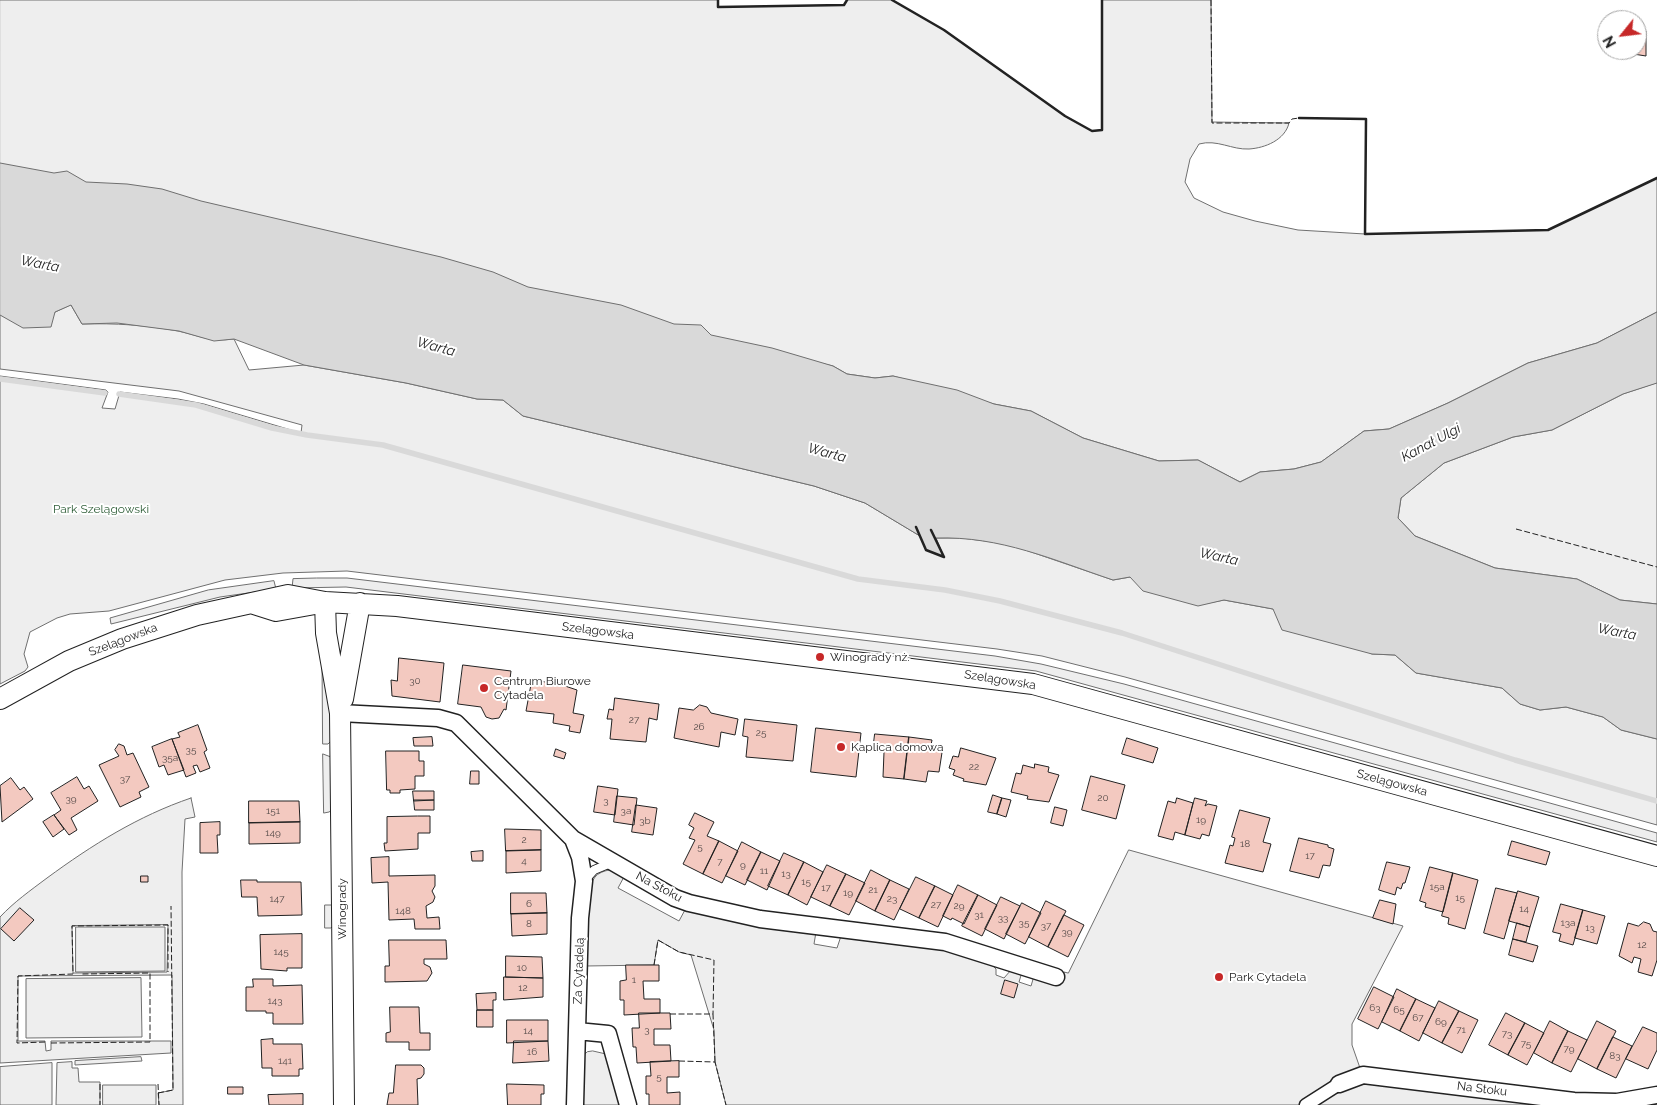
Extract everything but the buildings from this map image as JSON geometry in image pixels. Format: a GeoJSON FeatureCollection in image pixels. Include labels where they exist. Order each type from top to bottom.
{"type":"FeatureCollection","features":[{"type":"Feature","properties":{"kind":"street","name":"Szelągowska"},"geometry":{"type":"LineString","coordinates":[[0,699],[70,661],[122,638],[197,616],[254,604],[276,611],[325,602],[360,603],[1033,684],[1657,856]]}},
{"type":"Feature","properties":{"kind":"street","name":"Winogrady"},"geometry":{"type":"LineString","coordinates":[[325,602],[326,633],[340,713],[344,1105]]}},
{"type":"Feature","properties":{"kind":"street","name":"Winogrady"},"geometry":{"type":"LineString","coordinates":[[340,713],[360,603]]}},
{"type":"Feature","properties":{"kind":"street","name":"Na Stoku"},"geometry":{"type":"LineString","coordinates":[[340,713],[438,718],[456,723],[573,839],[660,890],[689,903],[760,919],[945,942],[1056,978]]}},
{"type":"Feature","properties":{"kind":"street","name":"Za Cytadelą"},"geometry":{"type":"LineString","coordinates":[[573,839],[580,857],[584,881],[575,1105]]}},
{"type":"Feature","properties":{"kind":"street"},"geometry":{"type":"LineString","coordinates":[[577,1031],[608,1034],[628,1105]]}},
{"type":"Feature","properties":{"kind":"street","name":"Na Stoku"},"geometry":{"type":"LineString","coordinates":[[1339,1084],[1363,1075],[1574,1100],[1617,1102],[1657,1095]]}},
{"type":"Feature","properties":{"kind":"street"},"geometry":{"type":"LineString","coordinates":[[1306,1105],[1339,1084]]}},
{"type":"Feature","properties":{"kind":"lane"},"geometry":{"type":"LineString","coordinates":[[584,881],[594,870],[614,862]]}},
{"type":"Feature","properties":{"kind":"green space"},"geometry":{"type":"Polygon","coordinates":[[[0,0],[718,0],[718,7],[844,5],[847,0],[892,0],[944,30],[1065,116],[1092,131],[1102,130],[1102,0],[1211,0],[1212,122],[1289,123],[1287,129],[1279,138],[1261,147],[1243,149],[1212,143],[1199,144],[1190,159],[1185,182],[1194,198],[1223,212],[1298,230],[1365,234],[1548,230],[1657,178],[1657,312],[1597,343],[1528,363],[1448,403],[1389,429],[1364,431],[1321,462],[1294,469],[1260,472],[1240,482],[1198,460],[1159,461],[1083,438],[1031,411],[994,404],[893,376],[875,378],[847,374],[833,366],[0,174],[0,0]]]}},
{"type":"Feature","properties":{"kind":"green space","name":"Park Szelągowski"},"geometry":{"type":"Polygon","coordinates":[[[71,305],[82,324],[142,326],[178,331],[211,339],[234,339],[249,370],[304,365],[406,383],[477,399],[503,400],[523,416],[814,486],[865,503],[920,536],[926,550],[944,557],[935,538],[962,538],[1008,544],[1113,580],[1130,577],[1198,605],[1224,600],[1273,609],[1372,654],[1395,655],[1416,673],[1502,688],[1520,704],[1540,710],[1566,707],[1603,717],[1621,730],[1657,739],[1657,825],[1125,677],[1042,656],[347,571],[283,573],[225,580],[109,611],[70,614],[57,618],[30,632],[24,654],[28,667],[25,671],[0,684],[0,376],[106,390],[108,392],[102,408],[115,409],[120,392],[178,399],[204,404],[301,433],[302,425],[179,391],[0,369],[0,315],[55,312],[71,305]]]}},
{"type":"Feature","properties":{"kind":"green space"},"geometry":{"type":"Polygon","coordinates":[[[1657,383],[1657,604],[1620,600],[1577,579],[1495,568],[1415,536],[1398,518],[1401,498],[1444,463],[1513,437],[1552,430],[1623,394],[1657,383]]]}},
{"type":"Feature","properties":{"kind":"green space"},"geometry":{"type":"Polygon","coordinates":[[[347,578],[995,656],[1041,664],[1124,684],[1657,833],[1657,842],[1036,671],[346,587],[292,588],[293,579],[347,578]]]}},
{"type":"Feature","properties":{"kind":"green space"},"geometry":{"type":"Polygon","coordinates":[[[274,581],[276,589],[220,597],[111,624],[110,618],[208,590],[274,581]]]}},
{"type":"Feature","properties":{"kind":"green space"},"geometry":{"type":"Polygon","coordinates":[[[322,648],[330,681],[331,741],[328,744],[323,744],[322,648]]]}},
{"type":"Feature","properties":{"kind":"green space"},"geometry":{"type":"Polygon","coordinates":[[[323,754],[331,757],[332,810],[324,813],[323,754]]]}},
{"type":"Feature","properties":{"kind":"green space"},"geometry":{"type":"Polygon","coordinates":[[[191,798],[195,817],[185,819],[182,872],[183,1105],[159,1105],[158,1093],[173,1090],[172,975],[18,976],[18,1041],[45,1041],[46,1051],[51,1050],[51,1041],[171,1041],[171,1053],[0,1063],[0,917],[29,892],[81,854],[116,832],[171,805],[191,798]],[[168,925],[72,926],[73,973],[167,972],[168,925]]]}},
{"type":"Feature","properties":{"kind":"green space","name":"Park Cytadela"},"geometry":{"type":"Polygon","coordinates":[[[1129,850],[1403,926],[1352,1024],[1352,1045],[1360,1068],[1560,1105],[726,1105],[715,1062],[714,1030],[691,955],[679,952],[658,940],[654,965],[585,966],[586,920],[591,885],[598,874],[609,870],[625,875],[618,888],[679,921],[686,908],[816,932],[814,944],[837,948],[841,936],[927,945],[992,965],[996,969],[996,975],[1004,978],[1011,970],[1022,972],[1019,982],[1031,986],[1034,976],[1059,984],[1064,972],[1068,973],[1129,850]]]}},
{"type":"Feature","properties":{"kind":"green space"},"geometry":{"type":"Polygon","coordinates":[[[325,905],[333,905],[333,926],[331,928],[325,928],[325,905]]]}},
{"type":"Feature","properties":{"kind":"green space"},"geometry":{"type":"Polygon","coordinates":[[[76,927],[165,927],[165,971],[76,972],[76,927]]]}},
{"type":"Feature","properties":{"kind":"green space"},"geometry":{"type":"Polygon","coordinates":[[[141,978],[142,1037],[26,1038],[26,979],[141,978]]]}},
{"type":"Feature","properties":{"kind":"green space"},"geometry":{"type":"Polygon","coordinates":[[[593,1051],[606,1054],[620,1105],[583,1105],[583,1056],[587,1052],[593,1051]]]}},
{"type":"Feature","properties":{"kind":"green space"},"geometry":{"type":"Polygon","coordinates":[[[141,1057],[142,1061],[75,1065],[75,1061],[141,1057]]]}},
{"type":"Feature","properties":{"kind":"green space"},"geometry":{"type":"Polygon","coordinates":[[[72,1062],[72,1068],[78,1068],[79,1082],[100,1082],[100,1105],[56,1105],[57,1063],[72,1062]]]}},
{"type":"Feature","properties":{"kind":"green space"},"geometry":{"type":"Polygon","coordinates":[[[52,1063],[52,1105],[0,1105],[0,1067],[52,1063]]]}},
{"type":"Feature","properties":{"kind":"green space"},"geometry":{"type":"Polygon","coordinates":[[[103,1085],[156,1085],[156,1105],[103,1105],[103,1085]]]}},
{"type":"Feature","properties":{"kind":"water"},"geometry":{"type":"Polygon","coordinates":[[[0,163],[54,173],[67,171],[86,182],[127,184],[162,189],[201,201],[441,257],[493,272],[528,287],[621,305],[674,324],[701,325],[711,335],[772,348],[833,366],[847,374],[875,378],[893,376],[957,390],[994,404],[1031,411],[1083,438],[1159,461],[1198,460],[1240,482],[1260,472],[1294,469],[1321,462],[1364,431],[1389,429],[1448,403],[1528,363],[1597,343],[1657,312],[1657,383],[1623,394],[1552,430],[1513,437],[1444,463],[1401,498],[1398,518],[1415,536],[1495,568],[1577,579],[1620,600],[1657,604],[1657,739],[1621,730],[1603,717],[1566,707],[1540,710],[1520,704],[1502,688],[1416,673],[1395,655],[1372,654],[1282,630],[1273,609],[1224,600],[1198,606],[1143,591],[1130,577],[1113,580],[1048,557],[983,541],[960,538],[936,538],[944,557],[926,550],[920,536],[865,503],[814,486],[523,416],[503,400],[477,399],[406,383],[304,365],[234,339],[214,341],[179,331],[117,323],[82,324],[71,305],[55,312],[51,327],[23,328],[0,315],[0,163]]]}},
{"type":"Feature","properties":{"kind":"waterway"},"geometry":{"type":"LineString","coordinates":[[0,379],[105,393]]}},
{"type":"Feature","properties":{"kind":"waterway"},"geometry":{"type":"LineString","coordinates":[[119,394],[196,405],[272,428],[307,435],[383,445],[858,579],[945,590],[1000,601],[1122,633],[1515,760],[1657,801]]}},
{"type":"Feature","properties":{"kind":"fence"},"geometry":{"type":"LineString","coordinates":[[1211,0],[1212,123],[1289,123],[1292,119],[1299,118]]}},
{"type":"Feature","properties":{"kind":"fence"},"geometry":{"type":"LineString","coordinates":[[1516,529],[1657,567]]}},
{"type":"Feature","properties":{"kind":"fence"},"geometry":{"type":"LineString","coordinates":[[158,1093],[173,1090],[171,906]]}},
{"type":"Feature","properties":{"kind":"fence"},"geometry":{"type":"LineString","coordinates":[[45,1042],[17,1043],[18,976],[73,974],[72,926],[168,925],[168,972]]}},
{"type":"Feature","properties":{"kind":"fence"},"geometry":{"type":"LineString","coordinates":[[654,965],[658,940],[679,952],[714,960],[713,1014]]}},
{"type":"Feature","properties":{"kind":"fence"},"geometry":{"type":"LineString","coordinates":[[51,1043],[150,1042],[150,973],[82,974]]}},
{"type":"Feature","properties":{"kind":"fence"},"geometry":{"type":"LineString","coordinates":[[670,1014],[713,1014],[715,1062]]}},
{"type":"Feature","properties":{"kind":"fence"},"geometry":{"type":"LineString","coordinates":[[679,1061],[715,1062],[726,1105]]}},
{"type":"Feature","properties":{"kind":"fence"},"geometry":{"type":"LineString","coordinates":[[100,1084],[100,1105]]}},
{"type":"Feature","properties":{"kind":"fence"},"geometry":{"type":"LineString","coordinates":[[158,1084],[159,1105]]}},
{"type":"Feature","properties":{"kind":"wall"},"geometry":{"type":"LineString","coordinates":[[718,0],[718,7],[844,5],[847,0]]}},
{"type":"Feature","properties":{"kind":"wall"},"geometry":{"type":"LineString","coordinates":[[892,0],[944,30],[1065,116],[1092,131],[1102,130],[1102,0]]}},
{"type":"Feature","properties":{"kind":"wall"},"geometry":{"type":"LineString","coordinates":[[1299,118],[1366,119],[1365,234],[1548,230],[1657,178]]}},
{"type":"Feature","properties":{"kind":"wall"},"geometry":{"type":"LineString","coordinates":[[916,527],[926,550],[944,557],[931,530]]}},
{"type":"Feature","properties":{"kind":"place","name":"Winogrady nż."},"geometry":{"type":"Point","coordinates":[820,657]}},
{"type":"Feature","properties":{"kind":"place","name":"Centrum Biurowe Cytadela"},"geometry":{"type":"Point","coordinates":[484,688]}},
{"type":"Feature","properties":{"kind":"place","name":"Kaplica domowa"},"geometry":{"type":"Point","coordinates":[841,747]}},
{"type":"Feature","properties":{"kind":"place","name":"Park Cytadela"},"geometry":{"type":"Point","coordinates":[1219,977]}},
{"type":"Feature","properties":{"kind":"water label","name":"Warta"},"geometry":{"type":"Point","coordinates":[40,264]}},
{"type":"Feature","properties":{"kind":"water label","name":"Warta"},"geometry":{"type":"Point","coordinates":[436,347]}},
{"type":"Feature","properties":{"kind":"water label","name":"Kanał Ulgi"},"geometry":{"type":"Point","coordinates":[1431,443]}},
{"type":"Feature","properties":{"kind":"water label","name":"Warta"},"geometry":{"type":"Point","coordinates":[827,453]}},
{"type":"Feature","properties":{"kind":"water label","name":"Warta"},"geometry":{"type":"Point","coordinates":[1219,557]}},
{"type":"Feature","properties":{"kind":"water label","name":"Warta"},"geometry":{"type":"Point","coordinates":[1617,632]}}]}
